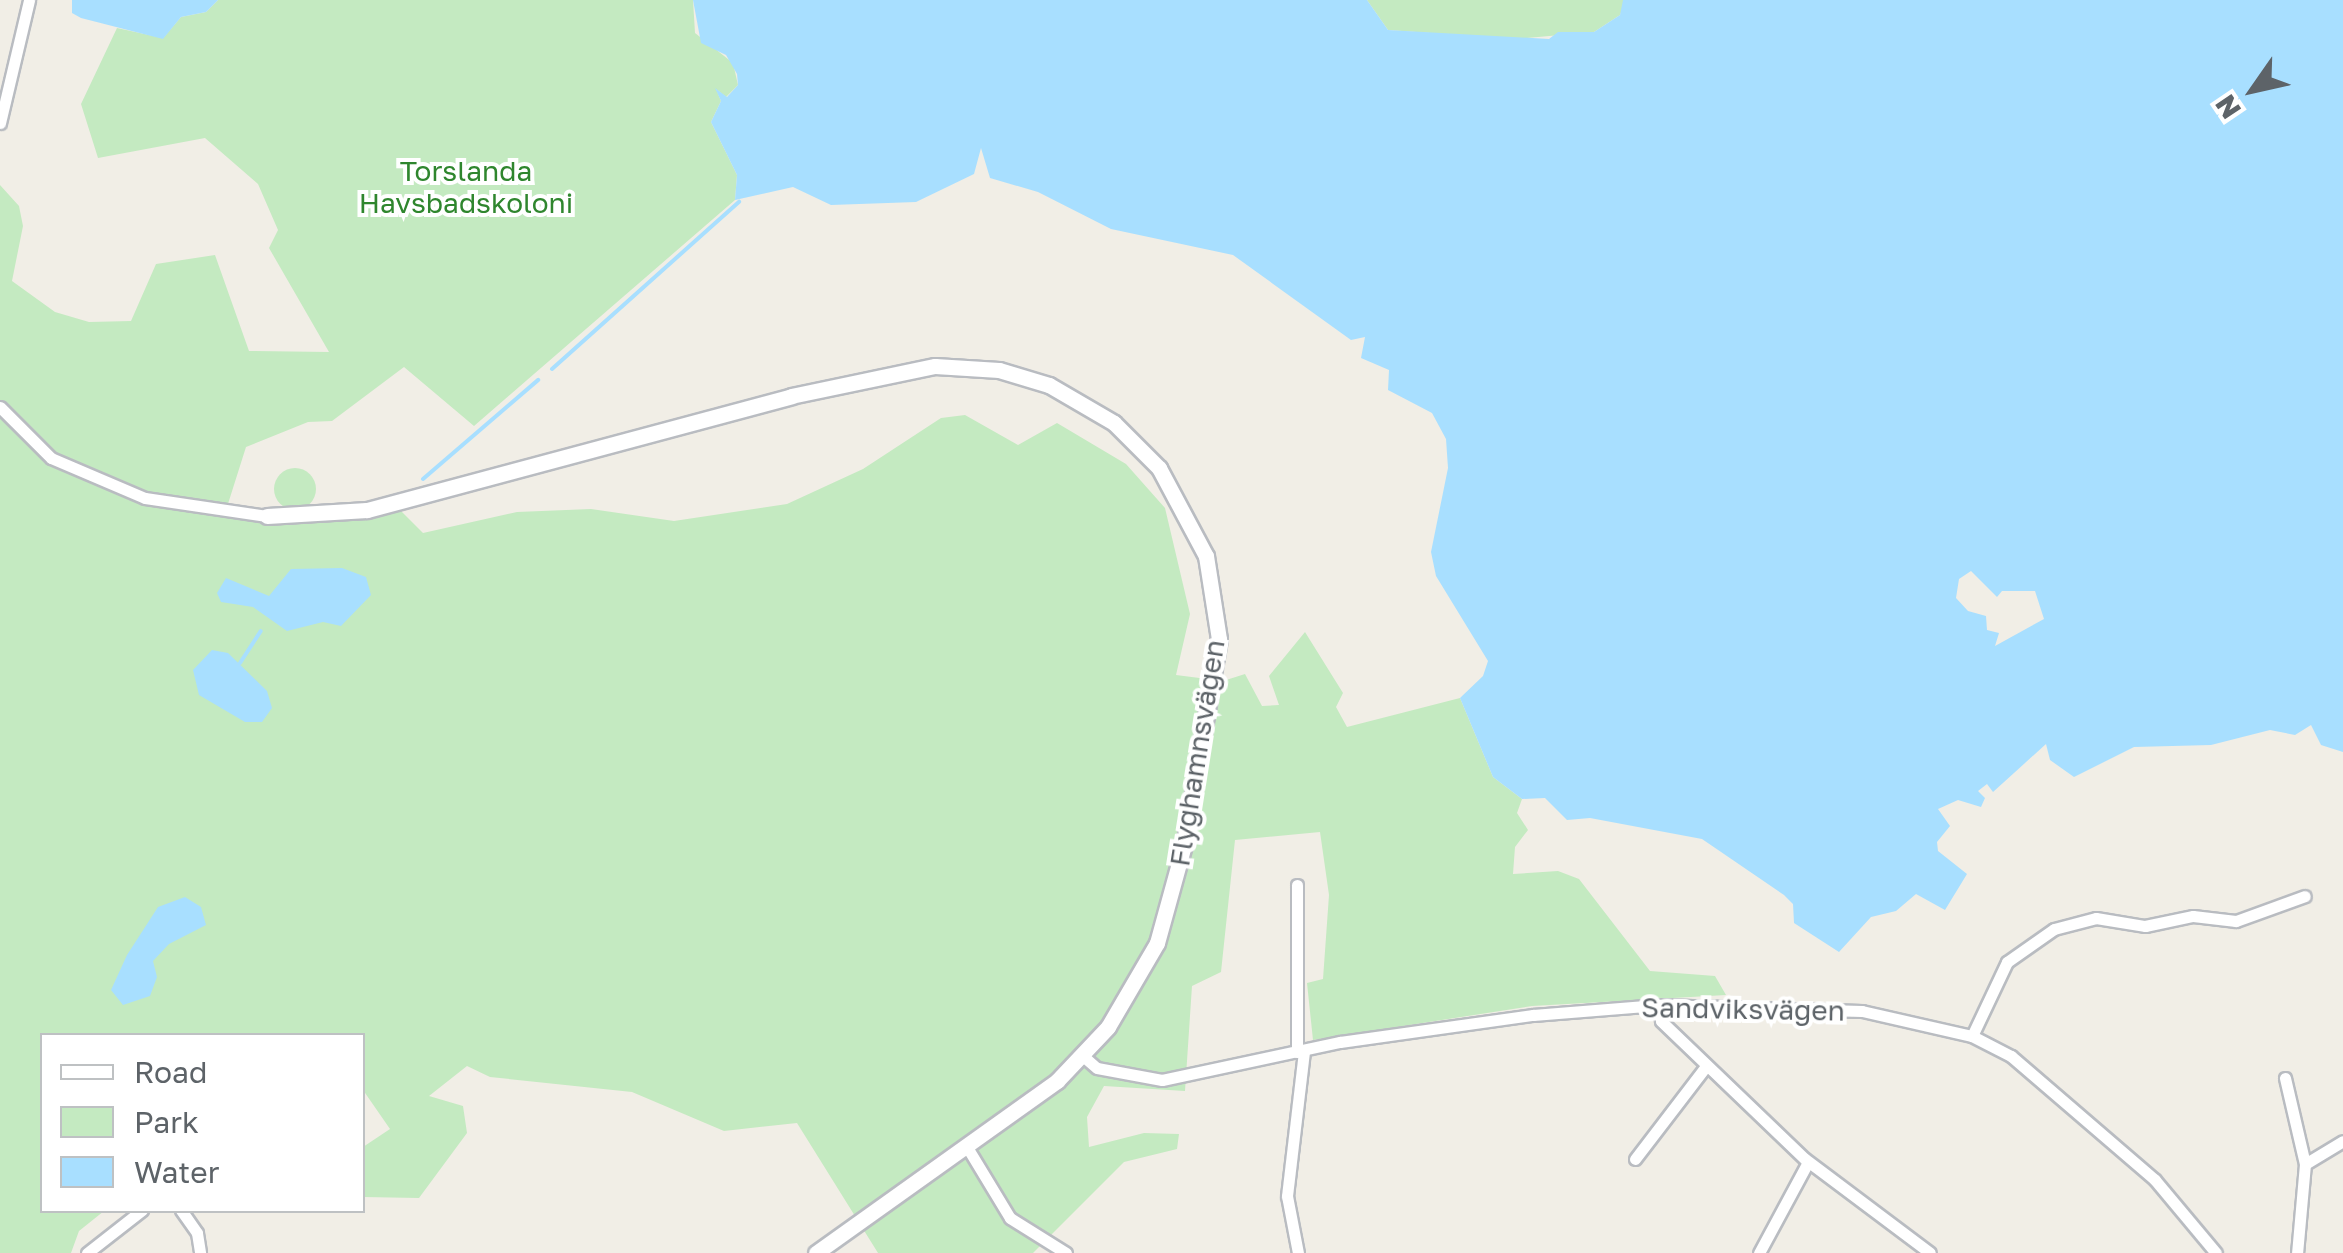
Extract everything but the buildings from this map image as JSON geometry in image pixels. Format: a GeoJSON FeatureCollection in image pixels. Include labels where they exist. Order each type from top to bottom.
{"type":"FeatureCollection","features":[{"type":"Feature","properties":{"kind":"street"},"geometry":{"type":"LineString","coordinates":[[0,123],[29,0]]}},
{"type":"Feature","properties":{"kind":"street","name":"Flyghamnsvägen"},"geometry":{"type":"LineString","coordinates":[[268,516],[367,510],[908,368],[998,370],[1092,408],[1146,452],[1181,499],[1206,556],[1219,639],[1168,912],[1136,984],[1083,1056],[837,1247],[816,1253]]}},
{"type":"Feature","properties":{"kind":"street"},"geometry":{"type":"LineString","coordinates":[[0,407],[51,458],[145,498],[268,516]]}},
{"type":"Feature","properties":{"kind":"street"},"geometry":{"type":"LineString","coordinates":[[1297,885],[1300,1051],[1287,1196],[1298,1253]]}},
{"type":"Feature","properties":{"kind":"street"},"geometry":{"type":"LineString","coordinates":[[1972,1036],[2007,962],[2064,925],[2096,918],[2146,926],[2193,916],[2236,921],[2305,896]]}},
{"type":"Feature","properties":{"kind":"street"},"geometry":{"type":"LineString","coordinates":[[1658,1004],[1661,1021],[1808,1162],[1925,1251]]}},
{"type":"Feature","properties":{"kind":"street","name":"Sandviksvägen"},"geometry":{"type":"LineString","coordinates":[[1083,1056],[1097,1068],[1162,1080],[1458,1024],[1658,1004],[1834,1007],[1972,1036],[2011,1056],[2155,1180],[2216,1253]]}},
{"type":"Feature","properties":{"kind":"street"},"geometry":{"type":"LineString","coordinates":[[1635,1159],[1706,1066]]}},
{"type":"Feature","properties":{"kind":"street"},"geometry":{"type":"LineString","coordinates":[[2285,1078],[2305,1164],[2297,1253]]}},
{"type":"Feature","properties":{"kind":"street"},"geometry":{"type":"LineString","coordinates":[[2305,1164],[2343,1141]]}},
{"type":"Feature","properties":{"kind":"street"},"geometry":{"type":"LineString","coordinates":[[967,1146],[1010,1218],[1066,1253]]}},
{"type":"Feature","properties":{"kind":"street"},"geometry":{"type":"LineString","coordinates":[[1759,1253],[1808,1162]]}},
{"type":"Feature","properties":{"kind":"street"},"geometry":{"type":"LineString","coordinates":[[88,1253],[138,1213]]}},
{"type":"Feature","properties":{"kind":"street"},"geometry":{"type":"LineString","coordinates":[[183,1213],[197,1233],[200,1253]]}},
{"type":"Feature","properties":{"kind":"green space","name":"Torslanda Havsbadskoloni"},"geometry":{"type":"Polygon","coordinates":[[[218,0],[693,0],[695,33],[733,63],[738,85],[726,97],[716,89],[721,101],[711,122],[737,175],[735,200],[474,426],[404,367],[332,421],[308,422],[246,447],[227,507],[331,511],[387,497],[423,533],[517,512],[591,509],[674,521],[787,504],[863,469],[941,418],[965,415],[1018,445],[1057,423],[1126,464],[1165,508],[1190,614],[1176,675],[1223,681],[1245,674],[1262,706],[1279,705],[1269,676],[1305,632],[1343,693],[1336,707],[1347,727],[1460,698],[1493,777],[1522,799],[1517,813],[1528,830],[1515,847],[1513,874],[1558,871],[1579,879],[1650,971],[1715,976],[1726,995],[1532,1006],[1313,1040],[1307,983],[1323,979],[1329,895],[1320,832],[1235,840],[1221,972],[1192,986],[1185,1091],[1104,1086],[1087,1117],[1089,1147],[1144,1133],[1179,1134],[1177,1149],[1124,1162],[1033,1253],[878,1253],[797,1123],[724,1131],[632,1092],[490,1077],[467,1066],[429,1096],[463,1106],[467,1133],[419,1198],[365,1197],[365,1146],[390,1129],[365,1093],[365,1033],[40,1033],[40,1213],[102,1213],[79,1231],[71,1253],[0,1253],[0,185],[19,206],[23,226],[12,281],[55,312],[89,322],[131,321],[156,264],[215,255],[249,351],[329,352],[269,248],[278,230],[258,184],[205,138],[98,158],[81,104],[117,28],[163,38],[181,17],[206,12],[218,0]]]}},
{"type":"Feature","properties":{"kind":"green space"},"geometry":{"type":"Polygon","coordinates":[[[1367,0],[1625,2],[1620,15],[1594,32],[1514,39],[1388,30],[1367,0]]]}},
{"type":"Feature","properties":{"kind":"green space"},"geometry":{"type":"Polygon","coordinates":[[[295,468],[310,474],[316,489],[310,504],[295,510],[280,504],[274,489],[280,474],[295,468]]]}},
{"type":"Feature","properties":{"kind":"water"},"geometry":{"type":"Polygon","coordinates":[[[72,0],[218,0],[206,12],[181,17],[163,39],[81,18],[72,13],[72,0]]]}},
{"type":"Feature","properties":{"kind":"water"},"geometry":{"type":"Polygon","coordinates":[[[693,0],[1367,0],[1388,30],[1549,39],[1558,32],[1594,32],[1620,15],[1623,0],[2343,0],[2343,752],[2321,745],[2311,725],[2295,735],[2270,730],[2211,745],[2134,747],[2074,777],[2050,760],[2046,744],[1993,792],[1987,784],[1978,791],[1985,798],[1981,807],[1958,800],[1938,809],[1950,826],[1937,842],[1938,851],[1967,874],[1945,910],[1916,894],[1896,911],[1871,917],[1839,952],[1794,923],[1793,904],[1784,895],[1702,839],[1590,818],[1567,820],[1545,798],[1522,799],[1493,777],[1460,698],[1483,676],[1488,661],[1436,576],[1431,552],[1448,468],[1446,439],[1432,413],[1388,390],[1389,370],[1361,358],[1365,337],[1351,340],[1233,255],[1111,229],[1038,192],[990,178],[981,148],[974,174],[916,202],[831,205],[793,187],[735,200],[737,175],[711,122],[721,101],[715,88],[727,97],[738,85],[737,74],[726,55],[701,43],[693,0]],[[1971,571],[1959,579],[1956,598],[1968,611],[1986,616],[1987,630],[1999,633],[1995,646],[2044,619],[2035,591],[2002,591],[1997,597],[1971,571]]]}},
{"type":"Feature","properties":{"kind":"water"},"geometry":{"type":"Polygon","coordinates":[[[342,568],[366,577],[371,595],[341,626],[323,622],[287,631],[253,607],[221,602],[217,593],[226,578],[269,596],[291,569],[342,568]]]}},
{"type":"Feature","properties":{"kind":"water"},"geometry":{"type":"Polygon","coordinates":[[[212,650],[228,653],[267,691],[272,708],[262,722],[245,722],[199,695],[193,670],[212,650]]]}},
{"type":"Feature","properties":{"kind":"water"},"geometry":{"type":"Polygon","coordinates":[[[185,897],[201,907],[206,925],[169,944],[153,961],[157,977],[150,996],[123,1005],[111,990],[127,955],[158,907],[185,897]]]}},
{"type":"Feature","properties":{"kind":"waterway"},"geometry":{"type":"LineString","coordinates":[[552,369],[739,202]]}},
{"type":"Feature","properties":{"kind":"waterway"},"geometry":{"type":"LineString","coordinates":[[423,479],[538,380]]}},
{"type":"Feature","properties":{"kind":"waterway"},"geometry":{"type":"LineString","coordinates":[[240,663],[261,631]]}}]}
